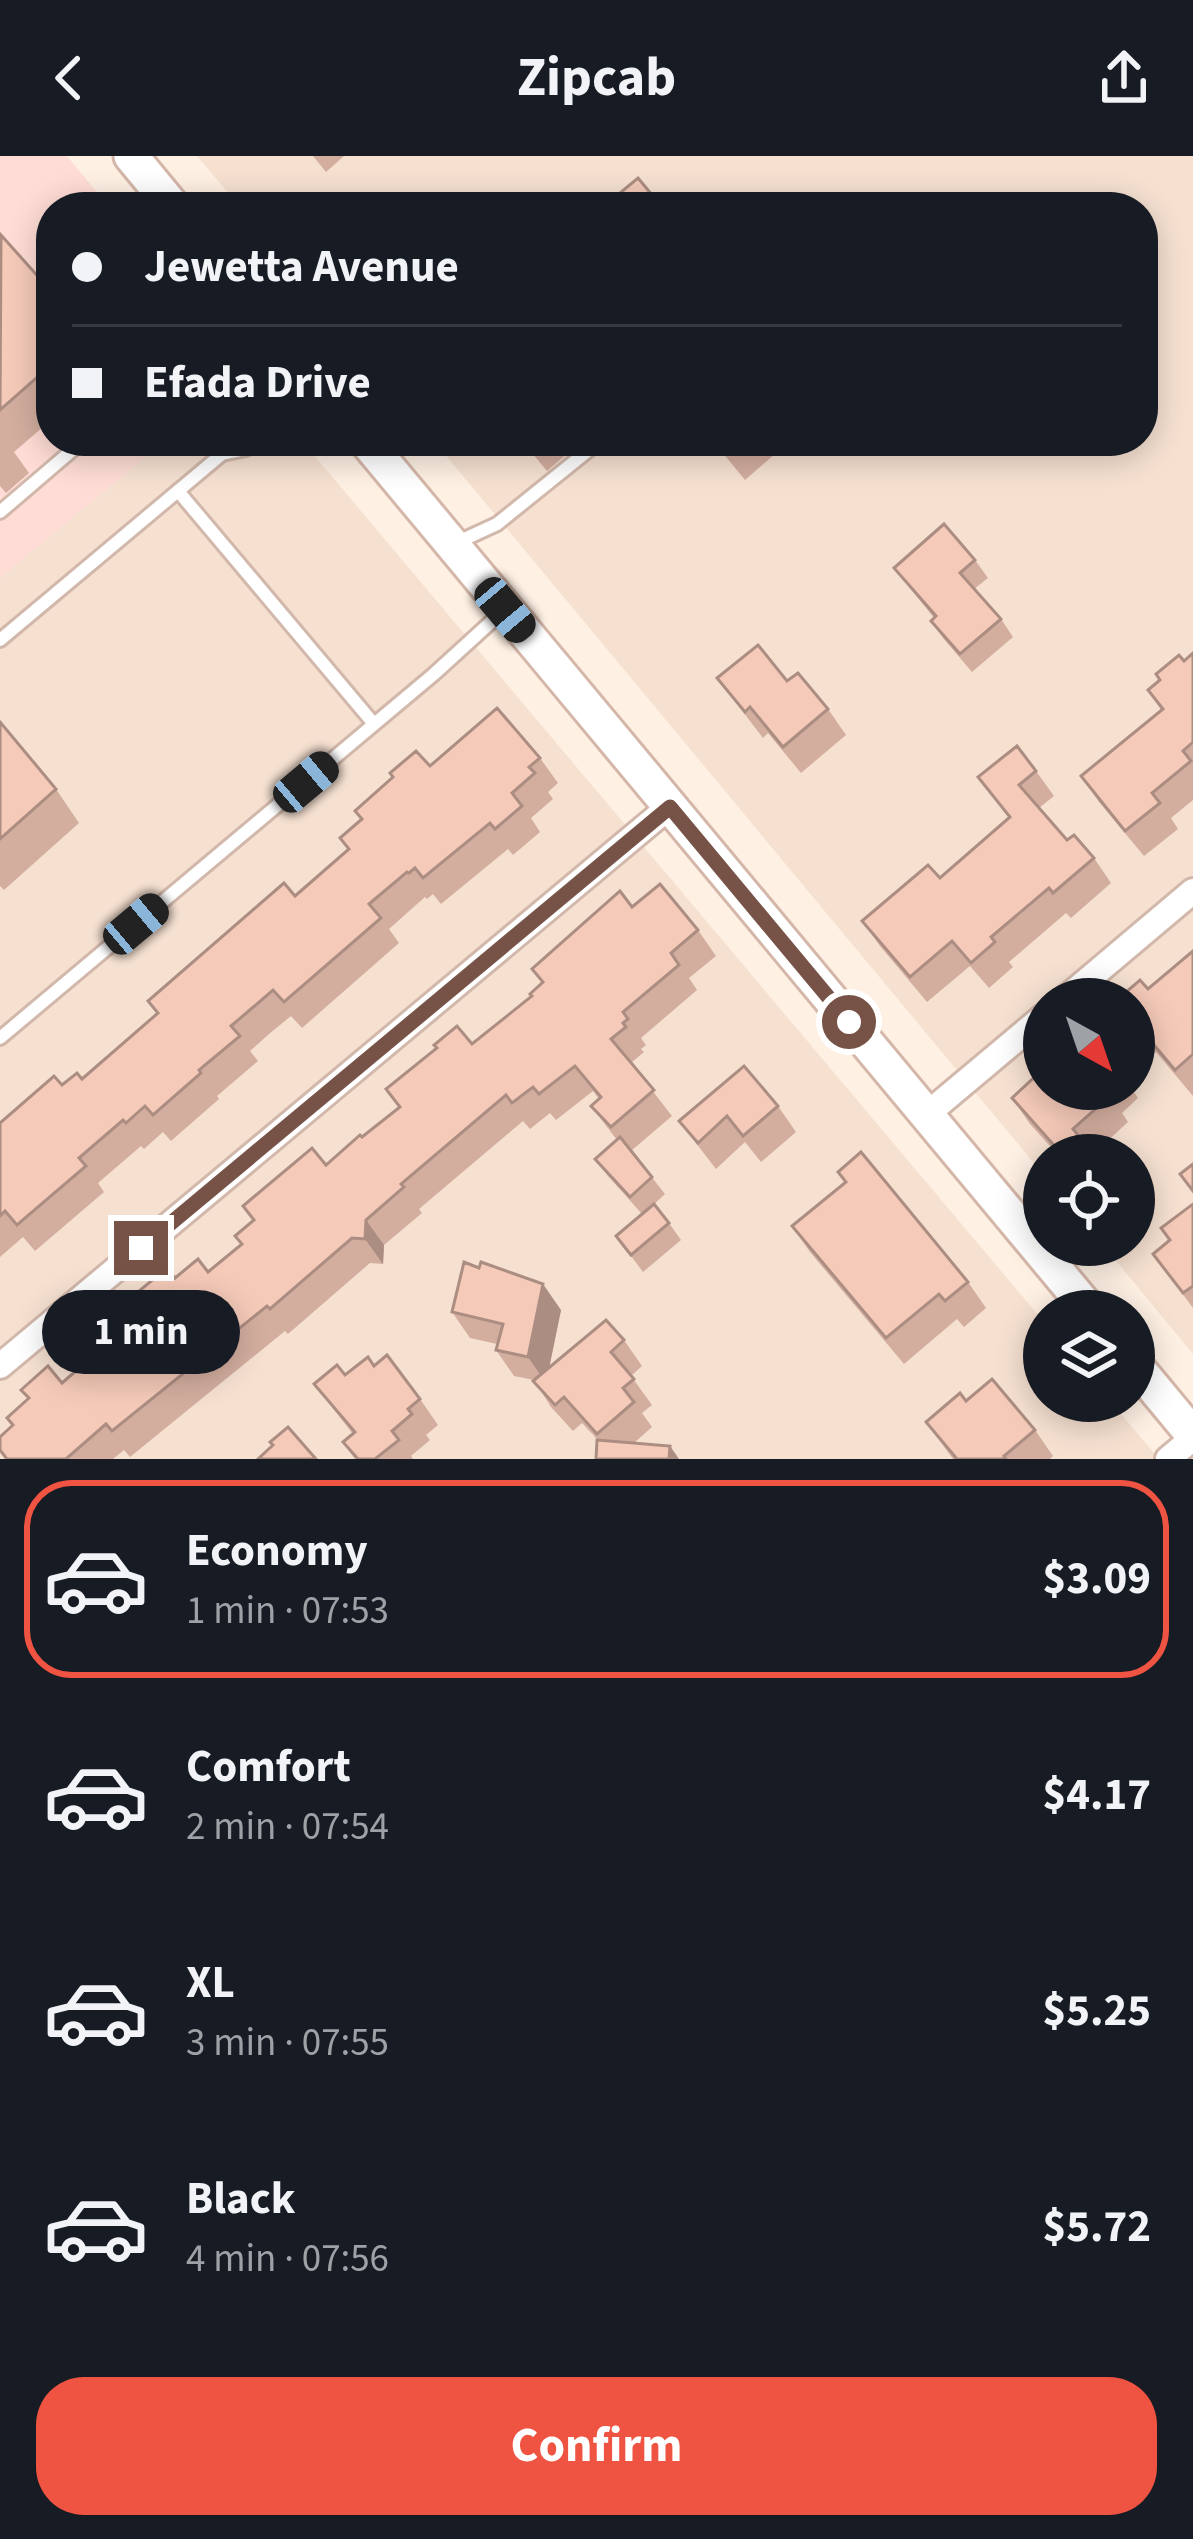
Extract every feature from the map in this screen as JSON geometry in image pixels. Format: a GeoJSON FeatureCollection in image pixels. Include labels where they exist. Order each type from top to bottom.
{"type":"FeatureCollection","features":[{"type":"Feature","properties":{"kind":"street"},"geometry":{"type":"LineString","coordinates":[[131,156],[161,192]]}},
{"type":"Feature","properties":{"kind":"street"},"geometry":{"type":"LineString","coordinates":[[385,456],[505,610],[1072,1290]]}},
{"type":"Feature","properties":{"kind":"street"},"geometry":{"type":"LineString","coordinates":[[0,1366],[670,807]]}},
{"type":"Feature","properties":{"kind":"street"},"geometry":{"type":"LineString","coordinates":[[1089,978],[1193,891]]}},
{"type":"Feature","properties":{"kind":"street"},"geometry":{"type":"LineString","coordinates":[[926,1115],[1023,1034]]}},
{"type":"Feature","properties":{"kind":"street"},"geometry":{"type":"LineString","coordinates":[[1155,1390],[1193,1436],[1168,1459]]}},
{"type":"Feature","properties":{"kind":"lane"},"geometry":{"type":"LineString","coordinates":[[0,512],[65,456]]}},
{"type":"Feature","properties":{"kind":"lane"},"geometry":{"type":"LineString","coordinates":[[0,640],[220,456]]}},
{"type":"Feature","properties":{"kind":"lane"},"geometry":{"type":"LineString","coordinates":[[452,545],[497,524],[581,456]]}},
{"type":"Feature","properties":{"kind":"lane"},"geometry":{"type":"LineString","coordinates":[[178,491],[374,724]]}},
{"type":"Feature","properties":{"kind":"lane"},"geometry":{"type":"LineString","coordinates":[[0,1039],[505,610]]}},
{"type":"Feature","properties":{"kind":"shaded area"},"geometry":{"type":"Polygon","coordinates":[[[0,156],[67,156],[97,192],[36,192],[36,456],[147,456],[0,578],[0,156]]]}},
{"type":"Feature","properties":{"kind":"shaded area"},"geometry":{"type":"Polygon","coordinates":[[[197,156],[1193,156],[1193,1354],[1155,1308],[1155,1290],[1140,1290],[1120,1266],[1155,1266],[1155,1134],[1023,1134],[1023,1150],[446,456],[1158,456],[1158,192],[227,192],[197,156]]]}},
{"type":"Feature","properties":{"kind":"shaded area"},"geometry":{"type":"Polygon","coordinates":[[[147,456],[315,456],[1023,1297],[1023,1422],[1128,1422],[1159,1459],[0,1459],[0,578],[147,456]]]}},
{"type":"Feature","properties":{"kind":"building"},"geometry":{"type":"Polygon","coordinates":[[[638,178],[650,192],[621,192],[638,178]]]}},
{"type":"Feature","properties":{"kind":"building"},"geometry":{"type":"Polygon","coordinates":[[[1,235],[36,274],[36,378],[0,410],[1,235]]]}},
{"type":"Feature","properties":{"kind":"building"},"geometry":{"type":"Polygon","coordinates":[[[944,524],[975,560],[960,573],[1001,619],[960,654],[931,621],[936,616],[894,568],[944,524]]]}},
{"type":"Feature","properties":{"kind":"building"},"geometry":{"type":"Polygon","coordinates":[[[758,645],[787,681],[798,673],[828,709],[783,747],[750,707],[745,712],[717,678],[758,645]]]}},
{"type":"Feature","properties":{"kind":"building"},"geometry":{"type":"Polygon","coordinates":[[[1193,653],[1193,742],[1183,751],[1191,761],[1152,793],[1160,803],[1125,831],[1081,776],[1163,709],[1148,690],[1160,680],[1156,674],[1179,655],[1184,661],[1193,653]]]}},
{"type":"Feature","properties":{"kind":"building"},"geometry":{"type":"Polygon","coordinates":[[[497,708],[540,758],[529,767],[535,773],[512,793],[522,806],[495,829],[490,823],[423,878],[415,868],[407,872],[369,904],[381,918],[284,1002],[273,990],[231,1026],[240,1036],[153,1115],[145,1106],[126,1123],[123,1120],[79,1158],[86,1166],[17,1225],[5,1211],[0,1216],[0,1123],[54,1076],[62,1085],[77,1073],[82,1079],[158,1013],[148,1001],[284,883],[295,896],[349,849],[340,838],[362,819],[355,811],[416,751],[430,766],[497,708]]]}},
{"type":"Feature","properties":{"kind":"building"},"geometry":{"type":"Polygon","coordinates":[[[0,722],[56,789],[0,839],[0,722]]]}},
{"type":"Feature","properties":{"kind":"building"},"geometry":{"type":"Polygon","coordinates":[[[1017,746],[1036,771],[1019,785],[1067,840],[1074,835],[1094,858],[991,937],[995,942],[971,963],[952,941],[910,977],[862,921],[928,865],[940,878],[1010,817],[978,777],[1017,746]]]}},
{"type":"Feature","properties":{"kind":"building"},"geometry":{"type":"Polygon","coordinates":[[[660,884],[698,930],[671,953],[679,965],[623,1012],[626,1027],[611,1039],[654,1090],[611,1127],[591,1106],[601,1097],[575,1066],[539,1094],[533,1087],[512,1103],[506,1095],[401,1184],[404,1187],[366,1220],[365,1239],[352,1238],[270,1309],[267,1306],[112,1431],[106,1424],[66,1459],[7,1459],[0,1450],[0,1437],[13,1425],[7,1418],[29,1398],[21,1390],[48,1366],[62,1383],[99,1351],[89,1338],[167,1268],[175,1278],[198,1259],[208,1272],[242,1244],[235,1236],[254,1220],[243,1206],[312,1148],[326,1165],[400,1107],[386,1089],[457,1026],[472,1044],[532,996],[543,982],[532,969],[620,891],[632,907],[660,884]]]}},
{"type":"Feature","properties":{"kind":"building"},"geometry":{"type":"Polygon","coordinates":[[[1193,951],[1193,1054],[1175,1070],[1155,1046],[1155,983],[1193,951]]]}},
{"type":"Feature","properties":{"kind":"building"},"geometry":{"type":"Polygon","coordinates":[[[744,1066],[778,1106],[743,1136],[727,1116],[698,1143],[679,1121],[744,1066]]]}},
{"type":"Feature","properties":{"kind":"building"},"geometry":{"type":"Polygon","coordinates":[[[1023,1088],[1023,1110],[1094,1110],[1073,1129],[1077,1134],[1044,1134],[1012,1098],[1023,1088]]]}},
{"type":"Feature","properties":{"kind":"building"},"geometry":{"type":"Polygon","coordinates":[[[620,1137],[652,1177],[630,1197],[595,1159],[620,1137]]]}},
{"type":"Feature","properties":{"kind":"building"},"geometry":{"type":"Polygon","coordinates":[[[861,1152],[968,1282],[945,1301],[939,1294],[886,1338],[792,1226],[846,1182],[838,1172],[861,1152]]]}},
{"type":"Feature","properties":{"kind":"building"},"geometry":{"type":"Polygon","coordinates":[[[1193,1164],[1193,1191],[1180,1174],[1193,1164]]]}},
{"type":"Feature","properties":{"kind":"building"},"geometry":{"type":"Polygon","coordinates":[[[654,1204],[669,1223],[631,1255],[616,1236],[654,1204]]]}},
{"type":"Feature","properties":{"kind":"building"},"geometry":{"type":"Polygon","coordinates":[[[1193,1204],[1193,1286],[1183,1293],[1155,1257],[1170,1240],[1161,1228],[1193,1204]]]}},
{"type":"Feature","properties":{"kind":"building"},"geometry":{"type":"Polygon","coordinates":[[[464,1262],[479,1268],[481,1262],[543,1284],[528,1357],[496,1350],[503,1324],[452,1312],[464,1262]]]}},
{"type":"Feature","properties":{"kind":"building"},"geometry":{"type":"Polygon","coordinates":[[[606,1320],[624,1340],[611,1352],[634,1379],[623,1388],[634,1402],[597,1434],[564,1397],[555,1405],[533,1381],[606,1320]]]}},
{"type":"Feature","properties":{"kind":"building"},"geometry":{"type":"Polygon","coordinates":[[[387,1355],[420,1399],[408,1409],[412,1414],[392,1431],[399,1440],[375,1459],[358,1459],[343,1442],[355,1432],[314,1384],[337,1365],[345,1375],[368,1357],[374,1366],[387,1355]]]}},
{"type":"Feature","properties":{"kind":"building"},"geometry":{"type":"Polygon","coordinates":[[[992,1379],[1023,1416],[1023,1422],[1035,1430],[1006,1459],[957,1459],[926,1422],[960,1393],[966,1401],[992,1379]]]}},
{"type":"Feature","properties":{"kind":"building"},"geometry":{"type":"Polygon","coordinates":[[[288,1427],[316,1459],[258,1459],[273,1445],[270,1442],[288,1427]]]}},
{"type":"Feature","properties":{"kind":"building"},"geometry":{"type":"Polygon","coordinates":[[[597,1440],[670,1446],[669,1459],[596,1459],[597,1440]]]}},
{"type":"Feature","properties":{"kind":"route"},"geometry":{"type":"LineString","coordinates":[[141,1248],[670,807],[849,1022]]}}]}
